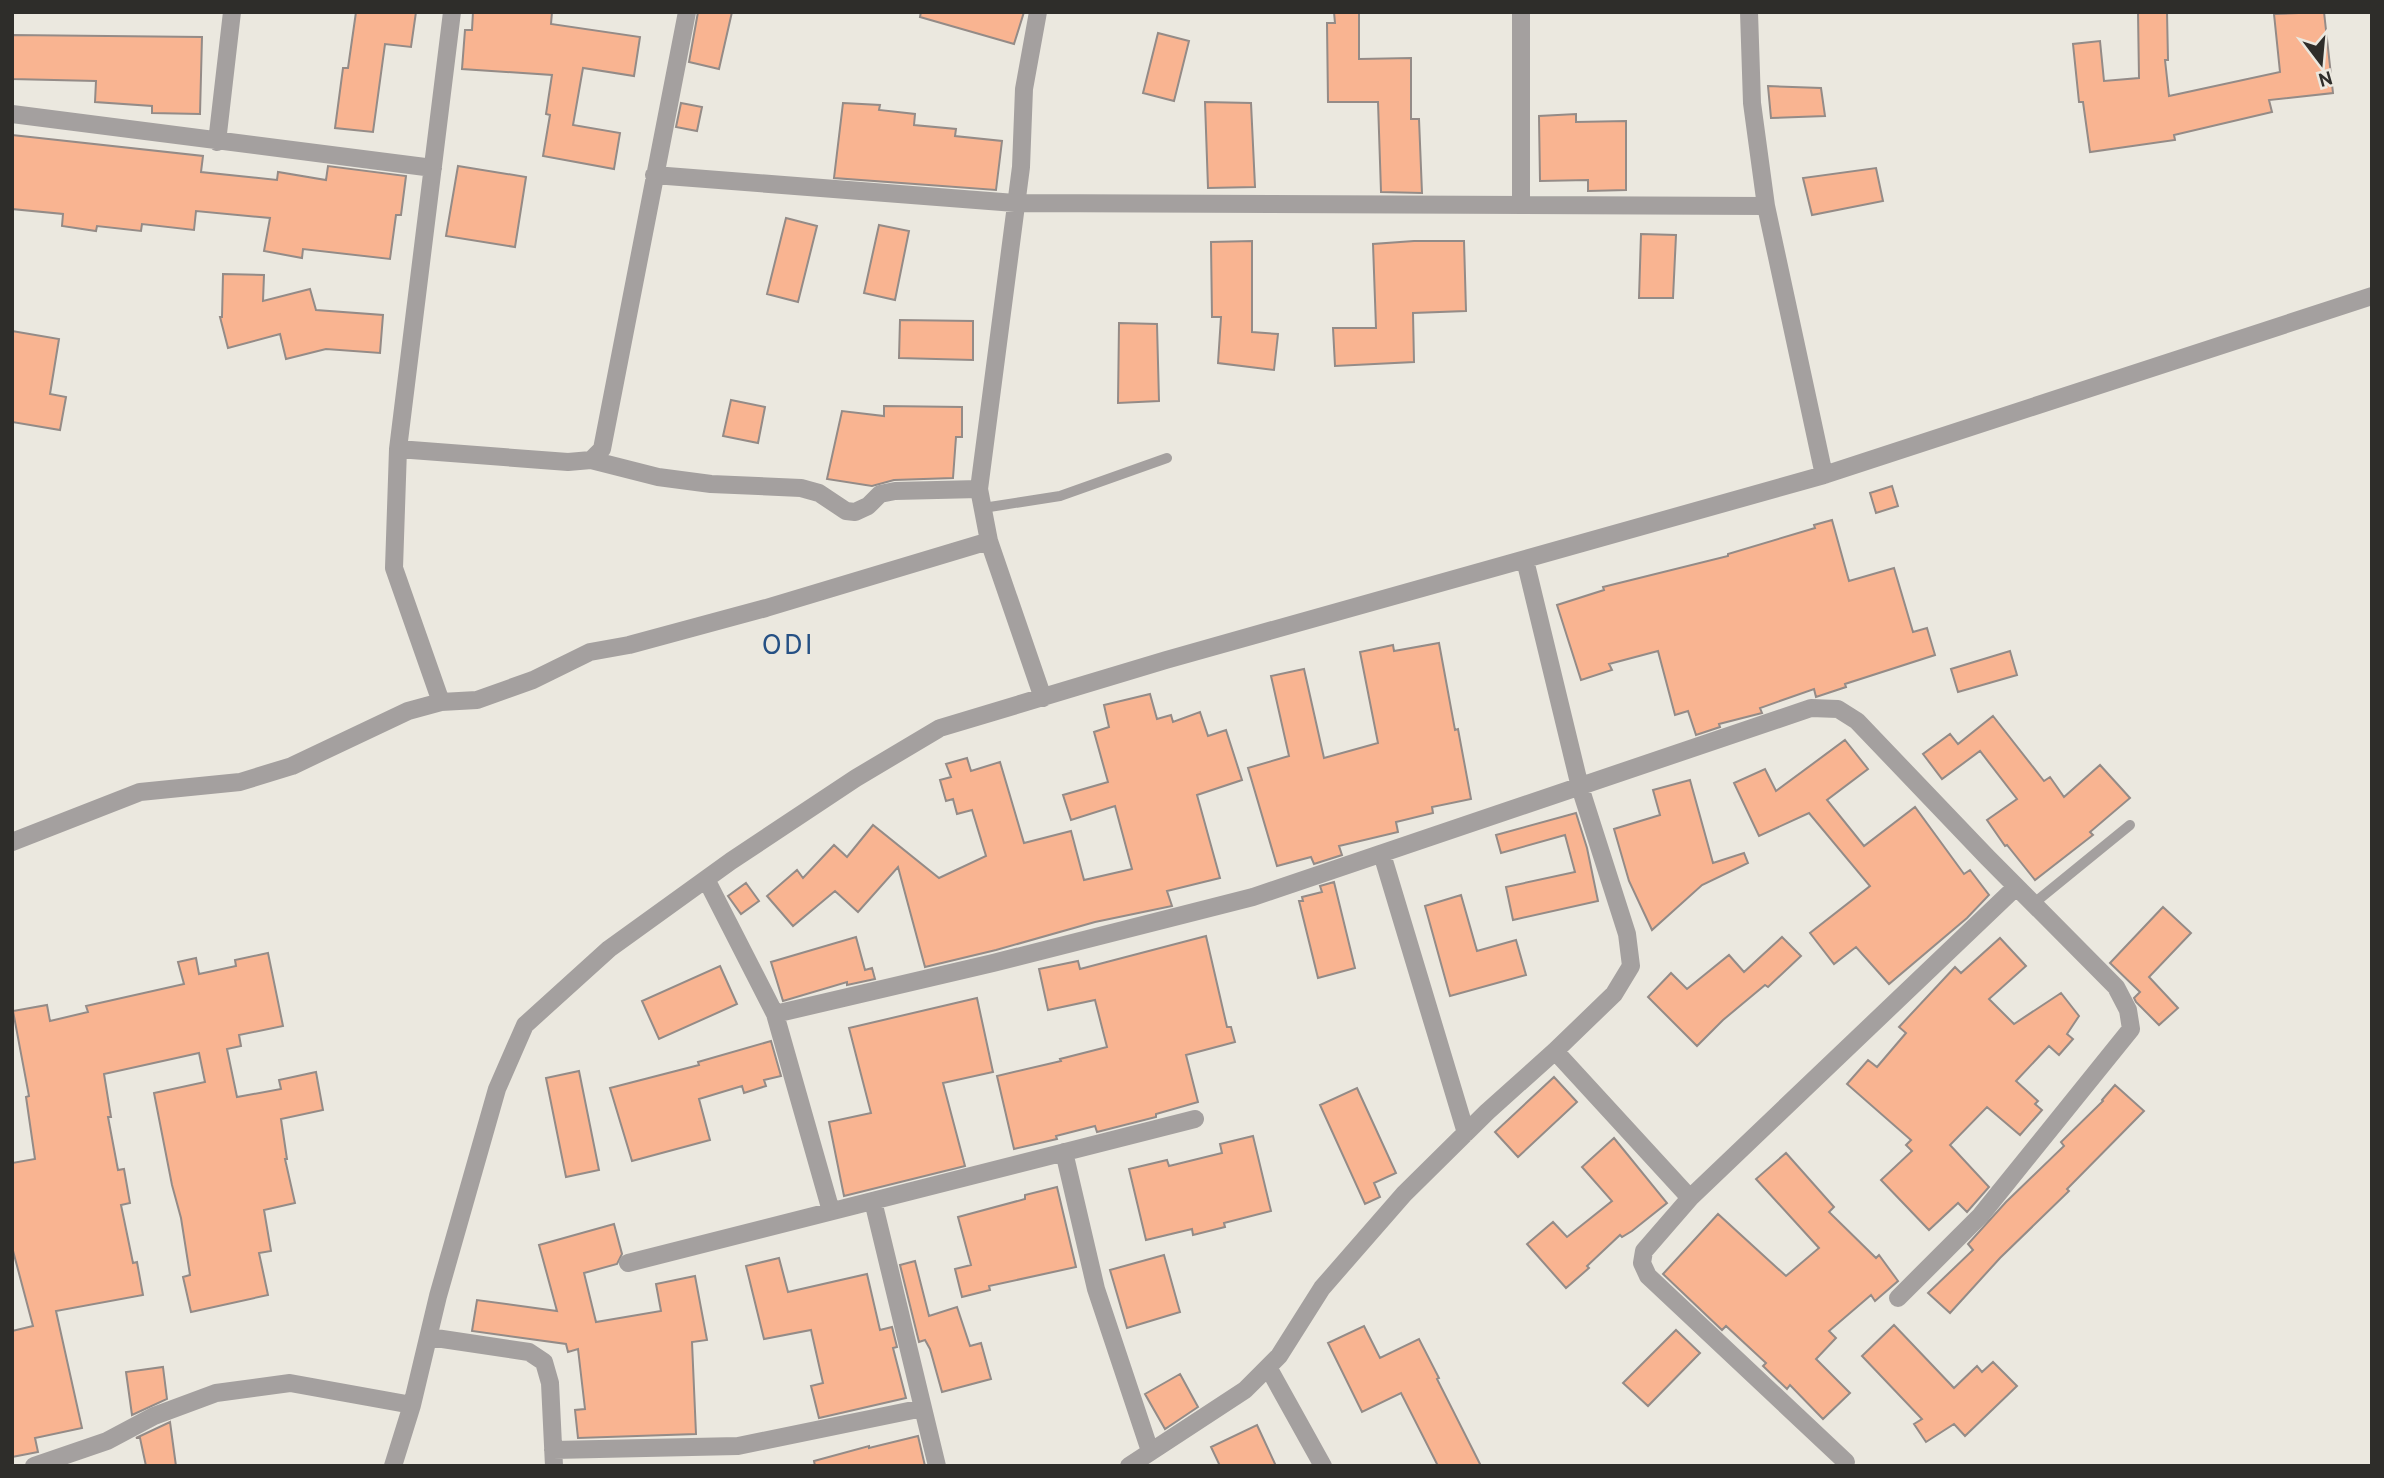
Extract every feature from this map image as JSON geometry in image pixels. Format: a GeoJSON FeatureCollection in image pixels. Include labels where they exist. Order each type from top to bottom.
{"type":"FeatureCollection","features":[{"type":"Feature","properties":{"kind":"street"},"geometry":{"type":"LineString","coordinates":[[217,142],[232,12]]}},
{"type":"Feature","properties":{"kind":"street"},"geometry":{"type":"LineString","coordinates":[[440,702],[394,568],[398,449],[452,12]]}},
{"type":"Feature","properties":{"kind":"street"},"geometry":{"type":"LineString","coordinates":[[591,460],[602,449],[687,12]]}},
{"type":"Feature","properties":{"kind":"street"},"geometry":{"type":"LineString","coordinates":[[1038,12],[1024,89],[1021,167],[979,489],[989,541],[1043,698]]}},
{"type":"Feature","properties":{"kind":"street"},"geometry":{"type":"LineString","coordinates":[[1521,12],[1521,205]]}},
{"type":"Feature","properties":{"kind":"street"},"geometry":{"type":"LineString","coordinates":[[1749,12],[1752,103],[1766,206],[1824,475]]}},
{"type":"Feature","properties":{"kind":"street"},"geometry":{"type":"LineString","coordinates":[[12,114],[433,168]]}},
{"type":"Feature","properties":{"kind":"street"},"geometry":{"type":"LineString","coordinates":[[654,175],[1015,202],[1766,206]]}},
{"type":"Feature","properties":{"kind":"street"},"geometry":{"type":"LineString","coordinates":[[393,1466],[497,1089],[525,1025],[609,949],[706,879],[856,778],[940,728],[1166,660],[1824,475],[2372,296]]}},
{"type":"Feature","properties":{"kind":"street"},"geometry":{"type":"LineString","coordinates":[[398,449],[568,462],[591,460],[658,477],[711,484],[801,488],[819,493],[846,511],[855,512],[868,506],[880,494],[895,491],[979,489]]}},
{"type":"Feature","properties":{"kind":"street"},"geometry":{"type":"LineString","coordinates":[[12,842],[140,792],[240,782],[292,766],[408,711],[440,702],[477,700],[533,680],[590,652],[629,645],[766,608],[989,541]]}},
{"type":"Feature","properties":{"kind":"street"},"geometry":{"type":"LineString","coordinates":[[1129,1466],[1245,1390],[1279,1356],[1322,1288],[1404,1194],[1614,994],[1631,966],[1627,934],[1580,787],[1525,560]]}},
{"type":"Feature","properties":{"kind":"street"},"geometry":{"type":"LineString","coordinates":[[775,1014],[1253,897],[1811,708],[1838,709],[1857,721],[2116,987],[2128,1010],[2131,1030],[1981,1215],[1898,1298]]}},
{"type":"Feature","properties":{"kind":"street"},"geometry":{"type":"LineString","coordinates":[[1381,854],[1466,1133]]}},
{"type":"Feature","properties":{"kind":"street"},"geometry":{"type":"LineString","coordinates":[[706,879],[775,1014],[831,1212]]}},
{"type":"Feature","properties":{"kind":"street"},"geometry":{"type":"LineString","coordinates":[[1846,1461],[1648,1276],[1642,1263],[1644,1251],[1690,1198],[2016,887]]}},
{"type":"Feature","properties":{"kind":"street"},"geometry":{"type":"LineString","coordinates":[[1555,1051],[1690,1198]]}},
{"type":"Feature","properties":{"kind":"street"},"geometry":{"type":"LineString","coordinates":[[628,1263],[1195,1119]]}},
{"type":"Feature","properties":{"kind":"street"},"geometry":{"type":"LineString","coordinates":[[1064,1152],[1096,1289],[1150,1451]]}},
{"type":"Feature","properties":{"kind":"street"},"geometry":{"type":"LineString","coordinates":[[873,1201],[937,1466]]}},
{"type":"Feature","properties":{"kind":"street"},"geometry":{"type":"LineString","coordinates":[[429,1336],[529,1352],[544,1362],[550,1383],[553,1458],[738,1446],[923,1408]]}},
{"type":"Feature","properties":{"kind":"street"},"geometry":{"type":"LineString","coordinates":[[1268,1367],[1323,1466]]}},
{"type":"Feature","properties":{"kind":"street"},"geometry":{"type":"LineString","coordinates":[[34,1466],[107,1441],[154,1416],[216,1393],[290,1383],[412,1405]]}},
{"type":"Feature","properties":{"kind":"lane"},"geometry":{"type":"LineString","coordinates":[[983,508],[1060,496],[1167,458]]}},
{"type":"Feature","properties":{"kind":"lane"},"geometry":{"type":"LineString","coordinates":[[2033,904],[2130,825]]}},
{"type":"Feature","properties":{"kind":"building"},"geometry":{"type":"Polygon","coordinates":[[[356,12],[416,12],[411,47],[385,44],[373,132],[335,128],[343,68],[348,68],[356,12]]]}},
{"type":"Feature","properties":{"kind":"building"},"geometry":{"type":"Polygon","coordinates":[[[473,12],[552,12],[551,24],[640,37],[634,76],[583,68],[573,125],[620,133],[614,169],[543,156],[550,115],[546,114],[552,75],[462,69],[465,30],[472,30],[473,12]]]}},
{"type":"Feature","properties":{"kind":"building"},"geometry":{"type":"Polygon","coordinates":[[[698,12],[732,12],[719,69],[689,62],[698,12]]]}},
{"type":"Feature","properties":{"kind":"building"},"geometry":{"type":"Polygon","coordinates":[[[921,12],[1024,12],[1014,44],[920,17],[921,12]]]}},
{"type":"Feature","properties":{"kind":"building"},"geometry":{"type":"Polygon","coordinates":[[[1334,12],[1359,12],[1359,59],[1411,58],[1411,119],[1419,119],[1422,193],[1381,192],[1378,102],[1328,102],[1327,23],[1335,23],[1334,12]]]}},
{"type":"Feature","properties":{"kind":"building"},"geometry":{"type":"Polygon","coordinates":[[[2138,12],[2167,12],[2168,60],[2165,60],[2169,96],[2280,72],[2274,14],[2324,12],[2333,93],[2269,100],[2272,112],[2174,135],[2175,140],[2090,152],[2083,102],[2079,102],[2073,44],[2100,41],[2104,81],[2139,78],[2138,12]]]}},
{"type":"Feature","properties":{"kind":"building"},"geometry":{"type":"Polygon","coordinates":[[[1158,33],[1189,41],[1174,101],[1143,93],[1158,33]]]}},
{"type":"Feature","properties":{"kind":"building"},"geometry":{"type":"Polygon","coordinates":[[[12,35],[202,37],[200,114],[152,113],[152,106],[95,102],[96,81],[12,79],[12,35]]]}},
{"type":"Feature","properties":{"kind":"building"},"geometry":{"type":"Polygon","coordinates":[[[1768,86],[1821,88],[1825,116],[1771,118],[1768,86]]]}},
{"type":"Feature","properties":{"kind":"building"},"geometry":{"type":"Polygon","coordinates":[[[1205,102],[1251,103],[1255,187],[1208,188],[1205,102]]]}},
{"type":"Feature","properties":{"kind":"building"},"geometry":{"type":"Polygon","coordinates":[[[681,103],[702,107],[697,131],[676,127],[681,103]]]}},
{"type":"Feature","properties":{"kind":"building"},"geometry":{"type":"Polygon","coordinates":[[[843,103],[880,105],[879,110],[915,114],[914,125],[956,129],[955,136],[1002,141],[996,190],[834,178],[843,103]]]}},
{"type":"Feature","properties":{"kind":"building"},"geometry":{"type":"Polygon","coordinates":[[[1576,114],[1576,122],[1626,121],[1626,190],[1588,191],[1588,180],[1540,181],[1539,116],[1576,114]]]}},
{"type":"Feature","properties":{"kind":"building"},"geometry":{"type":"Polygon","coordinates":[[[12,135],[203,156],[201,172],[277,180],[278,172],[326,180],[328,166],[406,176],[401,215],[396,215],[390,259],[303,249],[302,258],[264,251],[270,218],[196,211],[194,230],[142,224],[141,231],[97,226],[96,231],[62,226],[63,214],[12,209],[12,135]]]}},
{"type":"Feature","properties":{"kind":"building"},"geometry":{"type":"Polygon","coordinates":[[[458,166],[526,177],[515,247],[446,236],[458,166]]]}},
{"type":"Feature","properties":{"kind":"building"},"geometry":{"type":"Polygon","coordinates":[[[1876,168],[1883,201],[1812,215],[1803,178],[1876,168]]]}},
{"type":"Feature","properties":{"kind":"building"},"geometry":{"type":"Polygon","coordinates":[[[786,218],[817,226],[798,302],[767,294],[786,218]]]}},
{"type":"Feature","properties":{"kind":"building"},"geometry":{"type":"Polygon","coordinates":[[[879,225],[909,231],[895,300],[864,293],[879,225]]]}},
{"type":"Feature","properties":{"kind":"building"},"geometry":{"type":"Polygon","coordinates":[[[1641,234],[1676,235],[1673,298],[1639,298],[1641,234]]]}},
{"type":"Feature","properties":{"kind":"building"},"geometry":{"type":"Polygon","coordinates":[[[1252,241],[1252,332],[1278,334],[1274,370],[1218,363],[1221,317],[1212,317],[1211,242],[1252,241]]]}},
{"type":"Feature","properties":{"kind":"building"},"geometry":{"type":"Polygon","coordinates":[[[1464,241],[1466,311],[1413,313],[1414,362],[1335,366],[1333,328],[1376,328],[1373,244],[1464,241]]]}},
{"type":"Feature","properties":{"kind":"building"},"geometry":{"type":"Polygon","coordinates":[[[223,274],[264,275],[263,301],[310,289],[316,310],[383,315],[380,353],[326,349],[286,359],[280,334],[228,348],[220,317],[223,274]]]}},
{"type":"Feature","properties":{"kind":"building"},"geometry":{"type":"Polygon","coordinates":[[[900,320],[973,321],[973,360],[899,358],[900,320]]]}},
{"type":"Feature","properties":{"kind":"building"},"geometry":{"type":"Polygon","coordinates":[[[1119,323],[1157,324],[1159,401],[1118,403],[1119,323]]]}},
{"type":"Feature","properties":{"kind":"building"},"geometry":{"type":"Polygon","coordinates":[[[12,331],[59,339],[50,394],[66,397],[60,430],[12,422],[12,331]]]}},
{"type":"Feature","properties":{"kind":"building"},"geometry":{"type":"Polygon","coordinates":[[[731,400],[765,407],[758,443],[723,436],[731,400]]]}},
{"type":"Feature","properties":{"kind":"building"},"geometry":{"type":"Polygon","coordinates":[[[884,406],[962,407],[962,437],[956,437],[953,478],[894,480],[872,486],[827,479],[842,411],[884,416],[884,406]]]}},
{"type":"Feature","properties":{"kind":"building"},"geometry":{"type":"Polygon","coordinates":[[[1892,486],[1898,506],[1876,513],[1870,493],[1892,486]]]}},
{"type":"Feature","properties":{"kind":"building"},"geometry":{"type":"Polygon","coordinates":[[[1832,520],[1849,581],[1894,568],[1913,632],[1927,628],[1935,655],[1845,684],[1846,687],[1816,697],[1814,689],[1760,708],[1762,713],[1719,724],[1720,727],[1696,735],[1688,711],[1675,715],[1658,651],[1609,664],[1612,670],[1581,680],[1557,605],[1604,590],[1603,587],[1728,556],[1832,520]]]}},
{"type":"Feature","properties":{"kind":"building"},"geometry":{"type":"Polygon","coordinates":[[[1439,643],[1471,799],[1432,807],[1433,813],[1396,822],[1398,832],[1339,846],[1342,855],[1314,864],[1311,857],[1277,866],[1248,768],[1289,756],[1271,676],[1304,669],[1324,758],[1378,743],[1360,652],[1393,645],[1394,651],[1439,643]]]}},
{"type":"Feature","properties":{"kind":"building"},"geometry":{"type":"Polygon","coordinates":[[[2010,651],[2017,675],[1958,692],[1951,669],[2010,651]]]}},
{"type":"Feature","properties":{"kind":"building"},"geometry":{"type":"Polygon","coordinates":[[[1150,694],[1157,719],[1171,715],[1173,722],[1200,712],[1208,736],[1226,730],[1242,780],[1197,795],[1220,878],[1167,891],[1172,906],[1095,922],[925,967],[898,867],[858,912],[835,891],[793,926],[767,896],[797,870],[803,878],[834,845],[847,857],[873,825],[939,878],[986,856],[972,810],[957,814],[953,799],[946,801],[940,780],[951,777],[946,764],[967,758],[971,771],[1000,762],[1024,843],[1071,831],[1084,880],[1132,869],[1115,806],[1071,820],[1063,795],[1108,782],[1094,732],[1109,727],[1104,705],[1150,694]]]}},
{"type":"Feature","properties":{"kind":"building"},"geometry":{"type":"Polygon","coordinates":[[[1993,716],[2044,781],[2050,777],[2064,797],[2100,765],[2130,798],[2090,832],[2093,835],[2035,880],[2007,845],[2005,846],[1987,820],[2017,799],[1980,751],[1942,779],[1923,754],[1950,734],[1958,744],[1993,716]]]}},
{"type":"Feature","properties":{"kind":"building"},"geometry":{"type":"Polygon","coordinates":[[[1845,740],[1868,769],[1827,800],[1864,846],[1915,807],[1964,874],[1970,870],[1989,895],[1967,918],[1889,984],[1856,947],[1834,964],[1810,933],[1870,886],[1809,813],[1759,836],[1734,783],[1765,769],[1776,791],[1845,740]]]}},
{"type":"Feature","properties":{"kind":"building"},"geometry":{"type":"Polygon","coordinates":[[[1690,780],[1713,863],[1744,853],[1748,863],[1702,885],[1652,930],[1629,881],[1614,829],[1660,815],[1653,790],[1690,780]]]}},
{"type":"Feature","properties":{"kind":"building"},"geometry":{"type":"Polygon","coordinates":[[[1576,813],[1587,848],[1598,901],[1513,920],[1506,887],[1575,872],[1565,835],[1501,853],[1496,835],[1576,813]]]}},
{"type":"Feature","properties":{"kind":"building"},"geometry":{"type":"Polygon","coordinates":[[[1334,882],[1355,968],[1318,978],[1299,901],[1303,901],[1302,897],[1322,892],[1320,886],[1334,882]]]}},
{"type":"Feature","properties":{"kind":"building"},"geometry":{"type":"Polygon","coordinates":[[[746,883],[759,901],[741,914],[728,896],[746,883]]]}},
{"type":"Feature","properties":{"kind":"building"},"geometry":{"type":"Polygon","coordinates":[[[1461,895],[1477,951],[1516,940],[1526,975],[1450,996],[1425,906],[1461,895]]]}},
{"type":"Feature","properties":{"kind":"building"},"geometry":{"type":"Polygon","coordinates":[[[2163,907],[2191,933],[2149,977],[2178,1008],[2159,1025],[2136,1002],[2134,998],[2140,992],[2110,963],[2163,907]]]}},
{"type":"Feature","properties":{"kind":"building"},"geometry":{"type":"Polygon","coordinates":[[[1206,936],[1227,1027],[1231,1027],[1235,1042],[1186,1055],[1198,1102],[1156,1114],[1156,1117],[1097,1132],[1095,1126],[1056,1136],[1057,1139],[1014,1149],[997,1076],[1107,1047],[1095,1000],[1048,1010],[1039,969],[1078,961],[1080,969],[1206,936]]]}},
{"type":"Feature","properties":{"kind":"building"},"geometry":{"type":"Polygon","coordinates":[[[856,937],[865,970],[872,968],[875,979],[847,985],[847,982],[783,1001],[771,962],[856,937]]]}},
{"type":"Feature","properties":{"kind":"building"},"geometry":{"type":"Polygon","coordinates":[[[1782,937],[1801,956],[1768,987],[1765,985],[1723,1020],[1697,1046],[1648,997],[1671,973],[1687,989],[1729,955],[1744,972],[1782,937]]]}},
{"type":"Feature","properties":{"kind":"building"},"geometry":{"type":"Polygon","coordinates":[[[2000,938],[2026,966],[1989,999],[2014,1024],[2061,993],[2079,1016],[2067,1034],[2073,1039],[2059,1055],[2049,1046],[2016,1081],[2038,1101],[2035,1104],[2042,1110],[2020,1135],[1987,1107],[1950,1145],[1989,1187],[1967,1212],[1958,1203],[1929,1230],[1881,1180],[1912,1151],[1906,1145],[1911,1140],[1847,1084],[1868,1060],[1877,1067],[1906,1033],[1899,1027],[1955,967],[1961,973],[2000,938]]]}},
{"type":"Feature","properties":{"kind":"building"},"geometry":{"type":"Polygon","coordinates":[[[268,953],[283,1026],[239,1035],[241,1046],[227,1049],[237,1097],[281,1089],[279,1080],[316,1072],[323,1110],[281,1119],[285,1159],[295,1203],[264,1210],[271,1251],[259,1253],[268,1295],[191,1312],[183,1277],[190,1275],[181,1218],[154,1093],[205,1082],[199,1053],[104,1074],[111,1117],[108,1117],[118,1170],[124,1169],[130,1203],[121,1205],[133,1263],[137,1262],[143,1295],[56,1311],[82,1428],[35,1438],[38,1452],[12,1457],[12,1331],[33,1326],[12,1247],[12,1163],[35,1159],[26,1097],[29,1096],[13,1011],[47,1005],[50,1021],[88,1012],[86,1006],[184,984],[178,962],[196,958],[199,974],[236,966],[235,960],[268,953]]]}},
{"type":"Feature","properties":{"kind":"building"},"geometry":{"type":"Polygon","coordinates":[[[720,966],[737,1004],[659,1039],[642,1001],[720,966]]]}},
{"type":"Feature","properties":{"kind":"building"},"geometry":{"type":"Polygon","coordinates":[[[977,998],[993,1072],[943,1083],[965,1166],[844,1196],[829,1122],[871,1113],[849,1028],[977,998]]]}},
{"type":"Feature","properties":{"kind":"building"},"geometry":{"type":"Polygon","coordinates":[[[771,1041],[781,1076],[764,1080],[766,1086],[744,1093],[742,1086],[699,1099],[710,1140],[632,1161],[610,1088],[699,1065],[698,1062],[771,1041]]]}},
{"type":"Feature","properties":{"kind":"building"},"geometry":{"type":"Polygon","coordinates":[[[579,1071],[599,1170],[566,1177],[546,1078],[579,1071]]]}},
{"type":"Feature","properties":{"kind":"building"},"geometry":{"type":"Polygon","coordinates":[[[1554,1077],[1577,1102],[1518,1157],[1495,1132],[1554,1077]]]}},
{"type":"Feature","properties":{"kind":"building"},"geometry":{"type":"Polygon","coordinates":[[[2115,1085],[2144,1111],[1950,1313],[1928,1293],[1973,1250],[1968,1244],[2006,1202],[2064,1146],[2061,1142],[2103,1101],[2115,1085]]]}},
{"type":"Feature","properties":{"kind":"building"},"geometry":{"type":"Polygon","coordinates":[[[1357,1088],[1396,1173],[1374,1183],[1380,1197],[1365,1204],[1320,1105],[1357,1088]]]}},
{"type":"Feature","properties":{"kind":"building"},"geometry":{"type":"Polygon","coordinates":[[[1253,1136],[1271,1211],[1224,1223],[1225,1227],[1193,1235],[1192,1229],[1146,1240],[1129,1169],[1167,1160],[1169,1166],[1222,1153],[1220,1144],[1253,1136]]]}},
{"type":"Feature","properties":{"kind":"building"},"geometry":{"type":"Polygon","coordinates":[[[1614,1138],[1667,1203],[1632,1231],[1622,1237],[1620,1235],[1566,1288],[1527,1244],[1553,1222],[1567,1237],[1612,1201],[1582,1167],[1614,1138]]]}},
{"type":"Feature","properties":{"kind":"building"},"geometry":{"type":"Polygon","coordinates":[[[1786,1153],[1834,1207],[1829,1212],[1876,1258],[1879,1255],[1898,1281],[1875,1301],[1871,1295],[1829,1331],[1836,1338],[1816,1359],[1850,1393],[1823,1419],[1790,1385],[1787,1389],[1763,1366],[1766,1363],[1726,1326],[1722,1330],[1663,1274],[1718,1214],[1786,1276],[1819,1248],[1756,1179],[1786,1153]]]}},
{"type":"Feature","properties":{"kind":"building"},"geometry":{"type":"Polygon","coordinates":[[[1057,1187],[1076,1267],[989,1286],[990,1290],[962,1297],[955,1269],[971,1265],[958,1217],[1025,1199],[1025,1195],[1057,1187]]]}},
{"type":"Feature","properties":{"kind":"building"},"geometry":{"type":"Polygon","coordinates":[[[614,1224],[622,1254],[617,1264],[584,1273],[596,1322],[661,1311],[656,1284],[695,1276],[707,1340],[692,1342],[696,1434],[578,1438],[575,1410],[585,1409],[578,1349],[568,1352],[566,1344],[472,1331],[477,1300],[557,1311],[539,1245],[614,1224]]]}},
{"type":"Feature","properties":{"kind":"building"},"geometry":{"type":"Polygon","coordinates":[[[1164,1255],[1180,1312],[1127,1328],[1110,1270],[1164,1255]]]}},
{"type":"Feature","properties":{"kind":"building"},"geometry":{"type":"Polygon","coordinates":[[[779,1258],[788,1292],[867,1274],[880,1330],[892,1327],[897,1347],[893,1348],[906,1398],[819,1418],[811,1386],[823,1383],[811,1330],[764,1339],[746,1266],[779,1258]]]}},
{"type":"Feature","properties":{"kind":"building"},"geometry":{"type":"Polygon","coordinates":[[[915,1261],[929,1316],[957,1307],[970,1346],[981,1343],[991,1379],[942,1392],[930,1349],[925,1340],[919,1342],[900,1265],[915,1261]]]}},
{"type":"Feature","properties":{"kind":"building"},"geometry":{"type":"Polygon","coordinates":[[[1894,1325],[1954,1388],[1977,1366],[1982,1372],[1993,1362],[2017,1386],[1965,1436],[1954,1424],[1926,1442],[1914,1424],[1922,1419],[1862,1356],[1894,1325]]]}},
{"type":"Feature","properties":{"kind":"building"},"geometry":{"type":"Polygon","coordinates":[[[1364,1326],[1380,1358],[1419,1339],[1481,1466],[1438,1466],[1401,1393],[1362,1412],[1328,1343],[1364,1326]]]}},
{"type":"Feature","properties":{"kind":"building"},"geometry":{"type":"Polygon","coordinates":[[[1676,1330],[1700,1353],[1648,1406],[1623,1383],[1676,1330]]]}},
{"type":"Feature","properties":{"kind":"building"},"geometry":{"type":"Polygon","coordinates":[[[163,1367],[167,1399],[132,1415],[126,1372],[163,1367]]]}},
{"type":"Feature","properties":{"kind":"building"},"geometry":{"type":"Polygon","coordinates":[[[1180,1374],[1198,1407],[1165,1429],[1145,1394],[1180,1374]]]}},
{"type":"Feature","properties":{"kind":"building"},"geometry":{"type":"Polygon","coordinates":[[[170,1422],[176,1466],[146,1466],[140,1438],[136,1438],[170,1422]]]}},
{"type":"Feature","properties":{"kind":"building"},"geometry":{"type":"Polygon","coordinates":[[[1257,1425],[1276,1466],[1220,1466],[1211,1447],[1257,1425]]]}},
{"type":"Feature","properties":{"kind":"building"},"geometry":{"type":"Polygon","coordinates":[[[918,1436],[925,1466],[815,1466],[814,1461],[918,1436]]]}},
{"type":"Feature","properties":{"kind":"district","name":"ODI"},"geometry":{"type":"Point","coordinates":[788,644]}}]}
